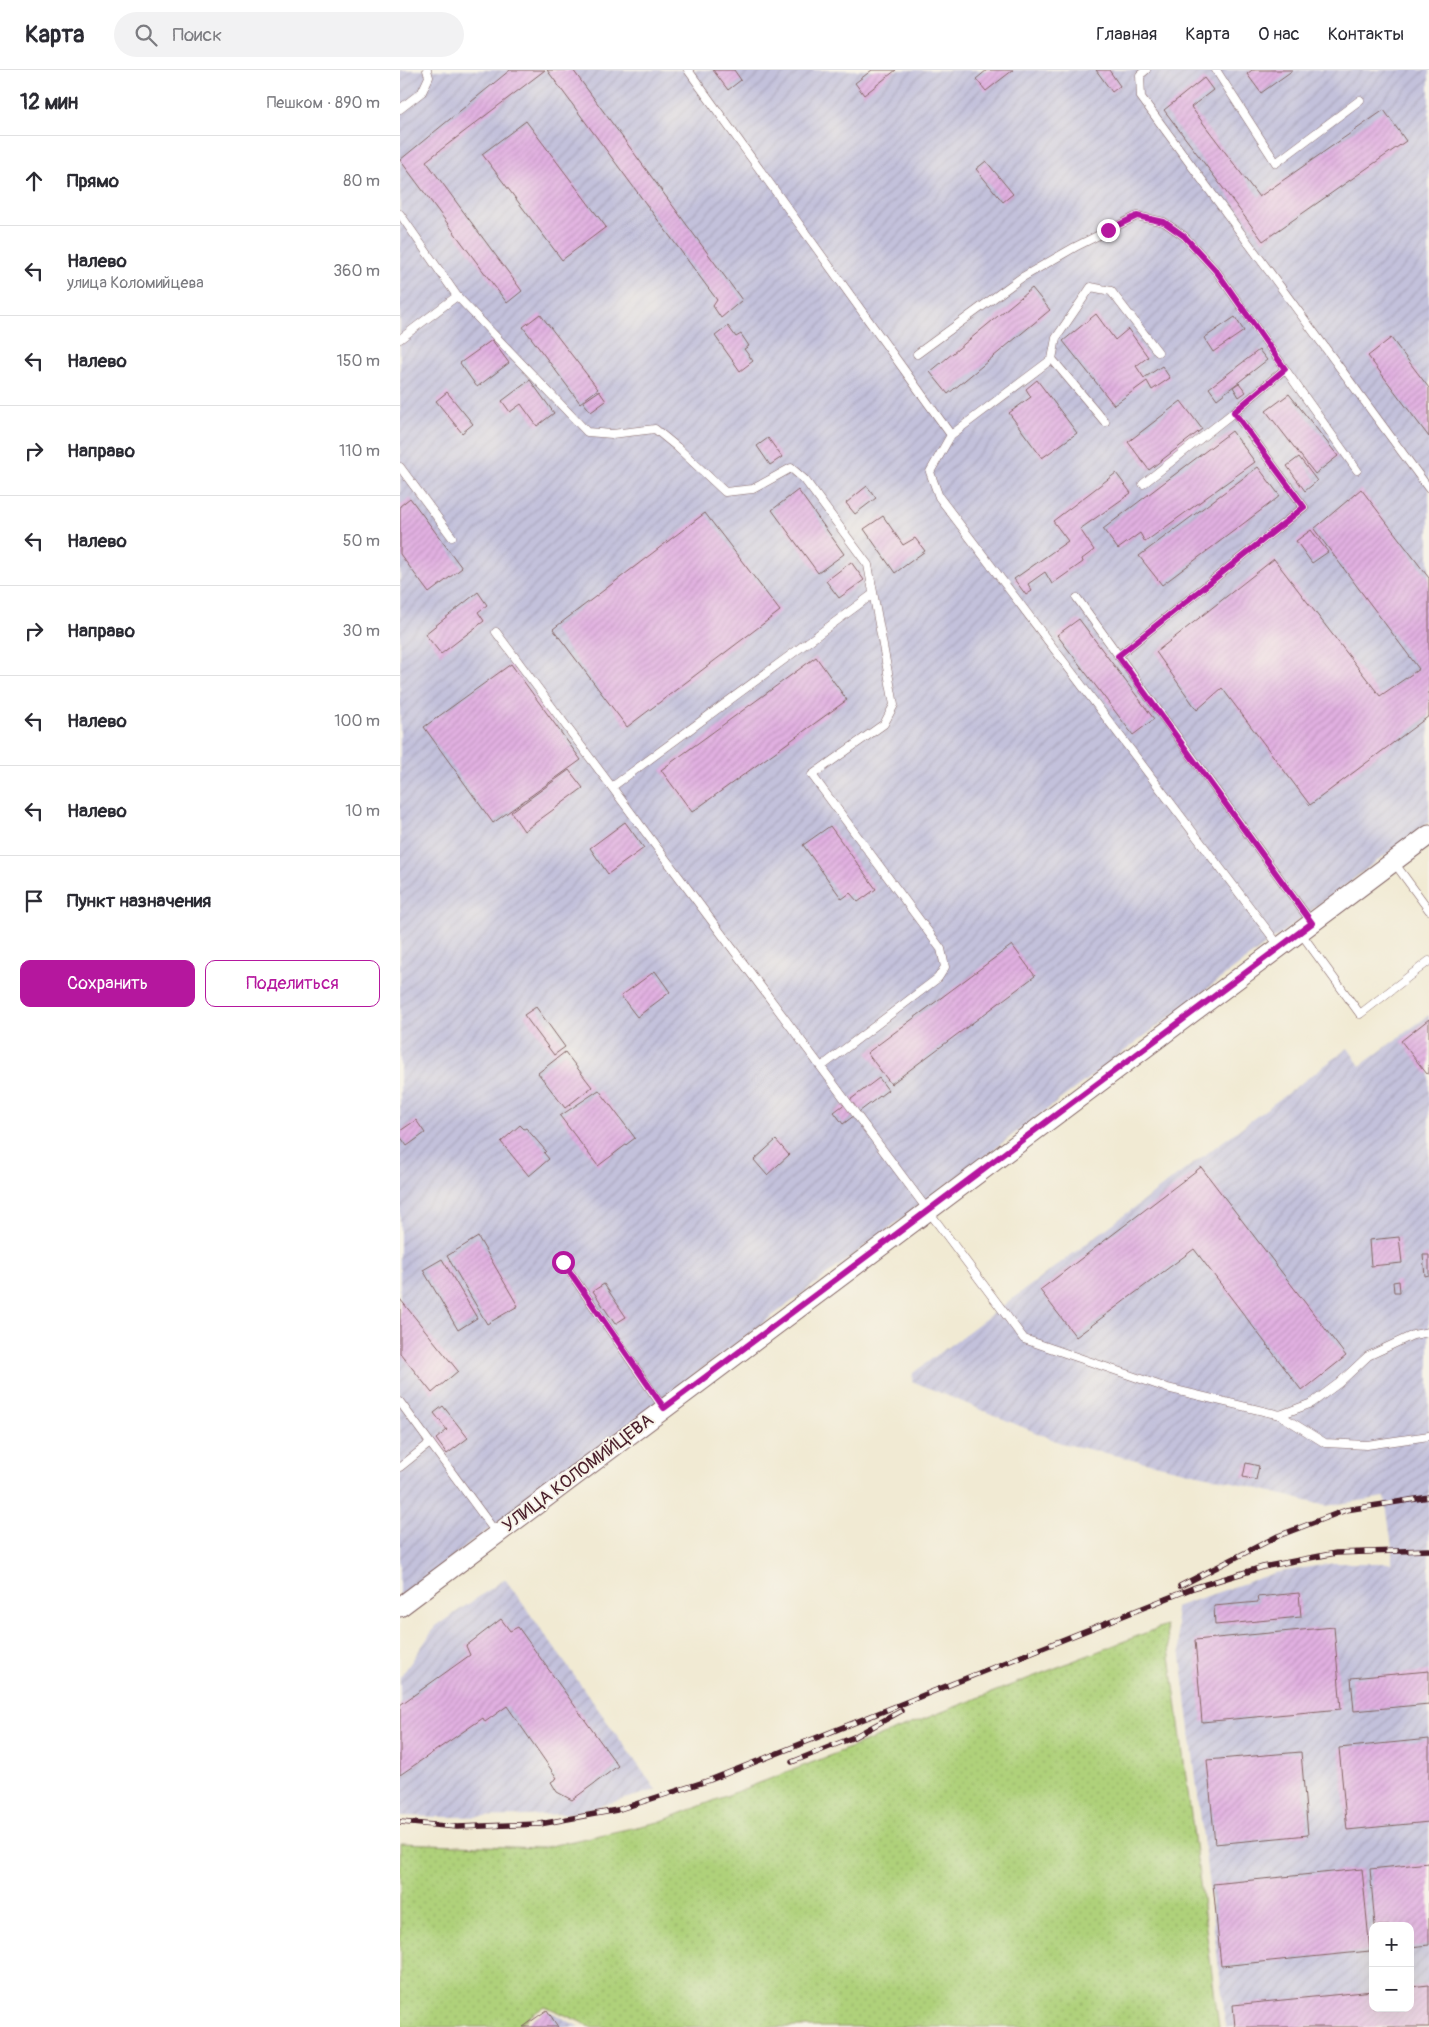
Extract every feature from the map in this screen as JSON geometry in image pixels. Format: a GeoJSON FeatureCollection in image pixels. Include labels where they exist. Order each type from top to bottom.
{"type":"FeatureCollection","features":[{"type":"Feature","properties":{"kind":"street","name":"УЛИЦА КОЛОМИЙЦЕВА"},"geometry":{"type":"LineString","coordinates":[[400,1607],[1429,835]]}},
{"type":"Feature","properties":{"kind":"lane"},"geometry":{"type":"LineString","coordinates":[[400,109],[422,92],[429,76],[427,70]]}},
{"type":"Feature","properties":{"kind":"lane"},"geometry":{"type":"LineString","coordinates":[[688,70],[951,435]]}},
{"type":"Feature","properties":{"kind":"lane"},"geometry":{"type":"LineString","coordinates":[[1146,70],[1140,76],[1141,97],[1429,489]]}},
{"type":"Feature","properties":{"kind":"lane"},"geometry":{"type":"LineString","coordinates":[[1216,70],[1276,163],[1360,100]]}},
{"type":"Feature","properties":{"kind":"lane"},"geometry":{"type":"LineString","coordinates":[[400,214],[457,296],[587,432],[612,434],[655,429],[726,492],[754,489],[791,468],[805,480],[868,565],[894,705],[884,724],[812,775],[941,949],[945,967],[938,978],[821,1067]]}},
{"type":"Feature","properties":{"kind":"lane"},"geometry":{"type":"LineString","coordinates":[[917,354],[1021,278],[1075,247],[1137,216],[1164,222],[1184,236],[1217,272],[1357,470]]}},
{"type":"Feature","properties":{"kind":"lane"},"geometry":{"type":"LineString","coordinates":[[1158,352],[1111,291],[1092,288],[1056,338],[1052,358],[951,435],[930,472],[939,497],[1280,947]]}},
{"type":"Feature","properties":{"kind":"lane"},"geometry":{"type":"LineString","coordinates":[[400,339],[457,296]]}},
{"type":"Feature","properties":{"kind":"lane"},"geometry":{"type":"LineString","coordinates":[[1052,358],[1105,422]]}},
{"type":"Feature","properties":{"kind":"lane"},"geometry":{"type":"LineString","coordinates":[[1143,484],[1285,369]]}},
{"type":"Feature","properties":{"kind":"lane"},"geometry":{"type":"LineString","coordinates":[[1118,656],[1304,507],[1234,412]]}},
{"type":"Feature","properties":{"kind":"lane"},"geometry":{"type":"LineString","coordinates":[[400,467],[452,537]]}},
{"type":"Feature","properties":{"kind":"lane"},"geometry":{"type":"LineString","coordinates":[[612,786],[873,594]]}},
{"type":"Feature","properties":{"kind":"lane"},"geometry":{"type":"LineString","coordinates":[[1076,598],[1306,927],[1360,1014],[1429,961]]}},
{"type":"Feature","properties":{"kind":"lane"},"geometry":{"type":"LineString","coordinates":[[496,632],[1024,1339],[1167,1388],[1280,1415],[1325,1443],[1366,1444],[1429,1436]]}},
{"type":"Feature","properties":{"kind":"lane"},"geometry":{"type":"LineString","coordinates":[[1393,862],[1429,910]]}},
{"type":"Feature","properties":{"kind":"lane"},"geometry":{"type":"LineString","coordinates":[[563,1262],[664,1408]]}},
{"type":"Feature","properties":{"kind":"lane"},"geometry":{"type":"LineString","coordinates":[[1280,1415],[1312,1404],[1339,1383],[1368,1356],[1413,1335],[1429,1332]]}},
{"type":"Feature","properties":{"kind":"lane"},"geometry":{"type":"LineString","coordinates":[[400,1402],[496,1534]]}},
{"type":"Feature","properties":{"kind":"lane"},"geometry":{"type":"LineString","coordinates":[[400,1467],[430,1443]]}},
{"type":"Feature","properties":{"kind":"shaded area"},"geometry":{"type":"Polygon","coordinates":[[[400,70],[1429,70],[1429,822],[400,1596],[400,70]]]}},
{"type":"Feature","properties":{"kind":"shaded area"},"geometry":{"type":"Polygon","coordinates":[[[1429,1015],[1429,2027],[1226,2027],[1175,1607],[1274,1573],[1334,1563],[1392,1563],[1392,1547],[1385,1497],[1326,1506],[1229,1481],[1061,1443],[912,1381],[913,1373],[1348,1048],[1360,1066],[1429,1015]]]}},
{"type":"Feature","properties":{"kind":"shaded area"},"geometry":{"type":"Polygon","coordinates":[[[505,1579],[656,1790],[575,1813],[527,1816],[400,1816],[400,1678],[436,1626],[505,1579]]]}},
{"type":"Feature","properties":{"kind":"shaded area"},"geometry":{"type":"Polygon","coordinates":[[[547,2010],[579,2027],[523,2027],[547,2010]]]}},
{"type":"Feature","properties":{"kind":"green space"},"geometry":{"type":"Polygon","coordinates":[[[1166,1625],[1219,2027],[592,2027],[545,2006],[515,2027],[400,2027],[400,1843],[541,1848],[659,1822],[1166,1625]]]}},
{"type":"Feature","properties":{"kind":"building"},"geometry":{"type":"Polygon","coordinates":[[[510,70],[545,70],[426,161],[522,291],[507,303],[400,160],[510,70]]]}},
{"type":"Feature","properties":{"kind":"building"},"geometry":{"type":"Polygon","coordinates":[[[547,70],[573,70],[742,300],[721,318],[713,306],[717,300],[547,70]]]}},
{"type":"Feature","properties":{"kind":"building"},"geometry":{"type":"Polygon","coordinates":[[[713,70],[734,70],[741,80],[728,90],[713,70]]]}},
{"type":"Feature","properties":{"kind":"building"},"geometry":{"type":"Polygon","coordinates":[[[872,70],[896,70],[864,95],[855,83],[872,70]]]}},
{"type":"Feature","properties":{"kind":"building"},"geometry":{"type":"Polygon","coordinates":[[[987,70],[1013,70],[986,91],[976,79],[987,70]]]}},
{"type":"Feature","properties":{"kind":"building"},"geometry":{"type":"Polygon","coordinates":[[[1096,70],[1109,70],[1120,86],[1112,92],[1096,70]]]}},
{"type":"Feature","properties":{"kind":"building"},"geometry":{"type":"Polygon","coordinates":[[[1252,70],[1293,70],[1261,93],[1247,74],[1252,70]]]}},
{"type":"Feature","properties":{"kind":"building"},"geometry":{"type":"Polygon","coordinates":[[[1204,78],[1213,90],[1191,107],[1259,197],[1384,110],[1406,141],[1263,241],[1164,110],[1204,78]]]}},
{"type":"Feature","properties":{"kind":"building"},"geometry":{"type":"Polygon","coordinates":[[[526,121],[606,227],[562,260],[482,154],[526,121]]]}},
{"type":"Feature","properties":{"kind":"building"},"geometry":{"type":"Polygon","coordinates":[[[986,161],[1013,194],[1003,202],[976,169],[986,161]]]}},
{"type":"Feature","properties":{"kind":"building"},"geometry":{"type":"Polygon","coordinates":[[[1032,288],[1050,310],[948,394],[930,372],[1032,288]]]}},
{"type":"Feature","properties":{"kind":"building"},"geometry":{"type":"Polygon","coordinates":[[[540,314],[598,389],[580,403],[523,327],[540,314]]]}},
{"type":"Feature","properties":{"kind":"building"},"geometry":{"type":"Polygon","coordinates":[[[1096,314],[1115,340],[1128,329],[1148,357],[1136,366],[1144,378],[1162,366],[1170,378],[1152,390],[1147,381],[1114,405],[1063,341],[1096,314]]]}},
{"type":"Feature","properties":{"kind":"building"},"geometry":{"type":"Polygon","coordinates":[[[1235,317],[1244,331],[1213,352],[1204,338],[1235,317]]]}},
{"type":"Feature","properties":{"kind":"building"},"geometry":{"type":"Polygon","coordinates":[[[728,326],[736,337],[741,334],[749,346],[744,349],[753,361],[740,371],[715,336],[728,326]]]}},
{"type":"Feature","properties":{"kind":"building"},"geometry":{"type":"Polygon","coordinates":[[[1391,338],[1429,388],[1429,437],[1368,356],[1391,338]]]}},
{"type":"Feature","properties":{"kind":"building"},"geometry":{"type":"Polygon","coordinates":[[[492,340],[509,363],[477,387],[460,363],[492,340]]]}},
{"type":"Feature","properties":{"kind":"building"},"geometry":{"type":"Polygon","coordinates":[[[1259,350],[1267,360],[1217,399],[1209,388],[1259,350]]]}},
{"type":"Feature","properties":{"kind":"building"},"geometry":{"type":"Polygon","coordinates":[[[530,380],[554,413],[537,426],[521,404],[510,412],[502,401],[530,380]]]}},
{"type":"Feature","properties":{"kind":"building"},"geometry":{"type":"Polygon","coordinates":[[[1037,380],[1077,433],[1042,458],[1009,413],[1031,397],[1026,389],[1037,380]]]}},
{"type":"Feature","properties":{"kind":"building"},"geometry":{"type":"Polygon","coordinates":[[[1239,383],[1246,392],[1239,397],[1233,387],[1239,383]]]}},
{"type":"Feature","properties":{"kind":"building"},"geometry":{"type":"Polygon","coordinates":[[[599,391],[606,401],[591,412],[583,402],[599,391]]]}},
{"type":"Feature","properties":{"kind":"building"},"geometry":{"type":"Polygon","coordinates":[[[447,392],[473,424],[462,433],[436,401],[447,392]]]}},
{"type":"Feature","properties":{"kind":"building"},"geometry":{"type":"Polygon","coordinates":[[[1289,394],[1338,456],[1315,474],[1266,411],[1289,394]]]}},
{"type":"Feature","properties":{"kind":"building"},"geometry":{"type":"Polygon","coordinates":[[[1181,401],[1202,429],[1149,470],[1128,442],[1181,401]]]}},
{"type":"Feature","properties":{"kind":"building"},"geometry":{"type":"Polygon","coordinates":[[[1232,431],[1255,462],[1145,542],[1140,533],[1118,549],[1103,529],[1232,431]]]}},
{"type":"Feature","properties":{"kind":"building"},"geometry":{"type":"Polygon","coordinates":[[[768,438],[782,457],[770,465],[757,446],[768,438]]]}},
{"type":"Feature","properties":{"kind":"building"},"geometry":{"type":"Polygon","coordinates":[[[1299,457],[1317,481],[1305,491],[1287,466],[1299,457]]]}},
{"type":"Feature","properties":{"kind":"building"},"geometry":{"type":"Polygon","coordinates":[[[1258,467],[1280,496],[1162,585],[1139,556],[1258,467]]]}},
{"type":"Feature","properties":{"kind":"building"},"geometry":{"type":"Polygon","coordinates":[[[1116,473],[1131,493],[1080,529],[1094,550],[1082,559],[1083,562],[1052,584],[1045,572],[1028,584],[1032,591],[1026,595],[1014,579],[1068,541],[1053,521],[1116,473]]]}},
{"type":"Feature","properties":{"kind":"building"},"geometry":{"type":"Polygon","coordinates":[[[867,486],[876,498],[855,514],[846,503],[867,486]]]}},
{"type":"Feature","properties":{"kind":"building"},"geometry":{"type":"Polygon","coordinates":[[[1361,489],[1429,578],[1429,716],[1310,805],[1222,688],[1197,710],[1156,652],[1274,559],[1380,696],[1419,669],[1314,529],[1361,489]]]}},
{"type":"Feature","properties":{"kind":"building"},"geometry":{"type":"Polygon","coordinates":[[[798,490],[844,554],[818,573],[772,510],[798,490]]]}},
{"type":"Feature","properties":{"kind":"building"},"geometry":{"type":"Polygon","coordinates":[[[410,498],[462,568],[429,593],[400,554],[400,506],[410,498]]]}},
{"type":"Feature","properties":{"kind":"building"},"geometry":{"type":"Polygon","coordinates":[[[705,513],[780,611],[627,727],[553,629],[705,513]]]}},
{"type":"Feature","properties":{"kind":"building"},"geometry":{"type":"Polygon","coordinates":[[[883,516],[903,545],[915,538],[925,551],[895,573],[864,529],[883,516]]]}},
{"type":"Feature","properties":{"kind":"building"},"geometry":{"type":"Polygon","coordinates":[[[1311,530],[1328,552],[1312,563],[1296,541],[1311,530]]]}},
{"type":"Feature","properties":{"kind":"building"},"geometry":{"type":"Polygon","coordinates":[[[851,562],[864,580],[839,598],[826,581],[851,562]]]}},
{"type":"Feature","properties":{"kind":"building"},"geometry":{"type":"Polygon","coordinates":[[[478,592],[487,605],[478,612],[484,621],[441,654],[425,634],[478,592]]]}},
{"type":"Feature","properties":{"kind":"building"},"geometry":{"type":"Polygon","coordinates":[[[1079,619],[1154,719],[1133,735],[1057,635],[1079,619]]]}},
{"type":"Feature","properties":{"kind":"building"},"geometry":{"type":"Polygon","coordinates":[[[816,657],[847,700],[692,812],[661,770],[816,657]]]}},
{"type":"Feature","properties":{"kind":"building"},"geometry":{"type":"Polygon","coordinates":[[[511,664],[581,760],[493,823],[424,727],[511,664]]]}},
{"type":"Feature","properties":{"kind":"building"},"geometry":{"type":"Polygon","coordinates":[[[569,770],[583,788],[524,831],[511,812],[569,770]]]}},
{"type":"Feature","properties":{"kind":"building"},"geometry":{"type":"Polygon","coordinates":[[[625,822],[644,848],[608,874],[590,848],[625,822]]]}},
{"type":"Feature","properties":{"kind":"building"},"geometry":{"type":"Polygon","coordinates":[[[830,826],[876,889],[858,902],[850,893],[842,899],[803,845],[830,826]]]}},
{"type":"Feature","properties":{"kind":"building"},"geometry":{"type":"Polygon","coordinates":[[[1012,945],[1035,976],[891,1084],[867,1053],[1012,945]]]}},
{"type":"Feature","properties":{"kind":"building"},"geometry":{"type":"Polygon","coordinates":[[[655,971],[670,992],[637,1017],[621,996],[655,971]]]}},
{"type":"Feature","properties":{"kind":"building"},"geometry":{"type":"Polygon","coordinates":[[[536,1007],[565,1047],[554,1055],[524,1015],[536,1007]]]}},
{"type":"Feature","properties":{"kind":"building"},"geometry":{"type":"Polygon","coordinates":[[[1429,1019],[1429,1073],[1427,1074],[1401,1041],[1429,1019]]]}},
{"type":"Feature","properties":{"kind":"building"},"geometry":{"type":"Polygon","coordinates":[[[565,1052],[592,1087],[565,1108],[538,1073],[565,1052]]]}},
{"type":"Feature","properties":{"kind":"building"},"geometry":{"type":"Polygon","coordinates":[[[879,1078],[888,1090],[843,1124],[834,1112],[879,1078]]]}},
{"type":"Feature","properties":{"kind":"building"},"geometry":{"type":"Polygon","coordinates":[[[599,1090],[635,1138],[598,1166],[560,1116],[599,1090]]]}},
{"type":"Feature","properties":{"kind":"building"},"geometry":{"type":"Polygon","coordinates":[[[416,1120],[425,1133],[407,1146],[400,1136],[400,1131],[416,1120]]]}},
{"type":"Feature","properties":{"kind":"building"},"geometry":{"type":"Polygon","coordinates":[[[520,1125],[524,1129],[526,1128],[546,1151],[544,1153],[549,1159],[529,1176],[501,1142],[520,1125]]]}},
{"type":"Feature","properties":{"kind":"building"},"geometry":{"type":"Polygon","coordinates":[[[776,1140],[789,1155],[767,1175],[754,1160],[776,1140]]]}},
{"type":"Feature","properties":{"kind":"building"},"geometry":{"type":"Polygon","coordinates":[[[1201,1167],[1346,1356],[1302,1391],[1194,1249],[1076,1337],[1040,1290],[1201,1167]]]}},
{"type":"Feature","properties":{"kind":"building"},"geometry":{"type":"Polygon","coordinates":[[[478,1237],[518,1306],[487,1324],[447,1256],[478,1237]]]}},
{"type":"Feature","properties":{"kind":"building"},"geometry":{"type":"Polygon","coordinates":[[[1399,1237],[1402,1263],[1371,1266],[1369,1240],[1399,1237]]]}},
{"type":"Feature","properties":{"kind":"building"},"geometry":{"type":"Polygon","coordinates":[[[1423,1255],[1429,1255],[1429,1275],[1425,1276],[1423,1255]]]}},
{"type":"Feature","properties":{"kind":"building"},"geometry":{"type":"Polygon","coordinates":[[[442,1259],[477,1318],[458,1330],[423,1270],[442,1259]]]}},
{"type":"Feature","properties":{"kind":"building"},"geometry":{"type":"Polygon","coordinates":[[[1399,1281],[1400,1292],[1394,1292],[1393,1282],[1399,1281]]]}},
{"type":"Feature","properties":{"kind":"building"},"geometry":{"type":"Polygon","coordinates":[[[604,1284],[626,1317],[615,1324],[593,1291],[604,1284]]]}},
{"type":"Feature","properties":{"kind":"building"},"geometry":{"type":"Polygon","coordinates":[[[400,1299],[458,1371],[432,1393],[400,1353],[400,1299]]]}},
{"type":"Feature","properties":{"kind":"building"},"geometry":{"type":"Polygon","coordinates":[[[443,1406],[468,1438],[447,1454],[436,1439],[447,1430],[434,1413],[443,1406]]]}},
{"type":"Feature","properties":{"kind":"building"},"geometry":{"type":"Polygon","coordinates":[[[1246,1463],[1259,1466],[1256,1480],[1243,1477],[1246,1463]]]}},
{"type":"Feature","properties":{"kind":"building"},"geometry":{"type":"Polygon","coordinates":[[[1299,1593],[1301,1617],[1215,1625],[1214,1606],[1258,1602],[1257,1597],[1299,1593]]]}},
{"type":"Feature","properties":{"kind":"building"},"geometry":{"type":"Polygon","coordinates":[[[501,1619],[510,1631],[518,1627],[618,1766],[572,1800],[557,1792],[551,1782],[557,1778],[507,1706],[485,1722],[483,1718],[400,1775],[400,1705],[470,1655],[466,1646],[501,1619]]]}},
{"type":"Feature","properties":{"kind":"building"},"geometry":{"type":"Polygon","coordinates":[[[1334,1627],[1341,1709],[1202,1722],[1195,1640],[1334,1627]]]}},
{"type":"Feature","properties":{"kind":"building"},"geometry":{"type":"Polygon","coordinates":[[[1429,1671],[1429,1704],[1354,1711],[1351,1678],[1429,1671]]]}},
{"type":"Feature","properties":{"kind":"building"},"geometry":{"type":"Polygon","coordinates":[[[1429,1739],[1429,1822],[1347,1830],[1339,1748],[1429,1739]]]}},
{"type":"Feature","properties":{"kind":"building"},"geometry":{"type":"Polygon","coordinates":[[[1301,1752],[1308,1835],[1215,1844],[1207,1760],[1301,1752]]]}},
{"type":"Feature","properties":{"kind":"building"},"geometry":{"type":"Polygon","coordinates":[[[1429,1863],[1429,1945],[1414,1947],[1414,1922],[1375,1922],[1370,1869],[1429,1863]]]}},
{"type":"Feature","properties":{"kind":"building"},"geometry":{"type":"Polygon","coordinates":[[[1362,1869],[1369,1951],[1221,1966],[1213,1884],[1362,1869]]]}},
{"type":"Feature","properties":{"kind":"building"},"geometry":{"type":"Polygon","coordinates":[[[1429,1985],[1429,2027],[1235,2027],[1233,2005],[1369,1991],[1369,2012],[1414,2012],[1414,1987],[1429,1985]]]}},
{"type":"Feature","properties":{"kind":"building"},"geometry":{"type":"Polygon","coordinates":[[[547,2010],[558,2027],[523,2027],[547,2010]]]}},
{"type":"Feature","properties":{"kind":"railway"},"geometry":{"type":"LineString","coordinates":[[1180,1586],[1278,1536],[1346,1510],[1429,1497]]}},
{"type":"Feature","properties":{"kind":"railway"},"geometry":{"type":"LineString","coordinates":[[400,1822],[457,1827],[540,1824],[617,1810],[710,1780],[1193,1588],[1263,1567],[1336,1553],[1429,1550]]}},
{"type":"Feature","properties":{"kind":"railway"},"geometry":{"type":"LineString","coordinates":[[792,1762],[854,1737],[901,1711]]}},
{"type":"Feature","properties":{"kind":"route"},"geometry":{"type":"LineString","coordinates":[[563,1262],[664,1408],[1312,923],[1118,656],[1304,507],[1234,412],[1285,369],[1217,272],[1184,236],[1164,222],[1137,216],[1108,230]]}}]}
